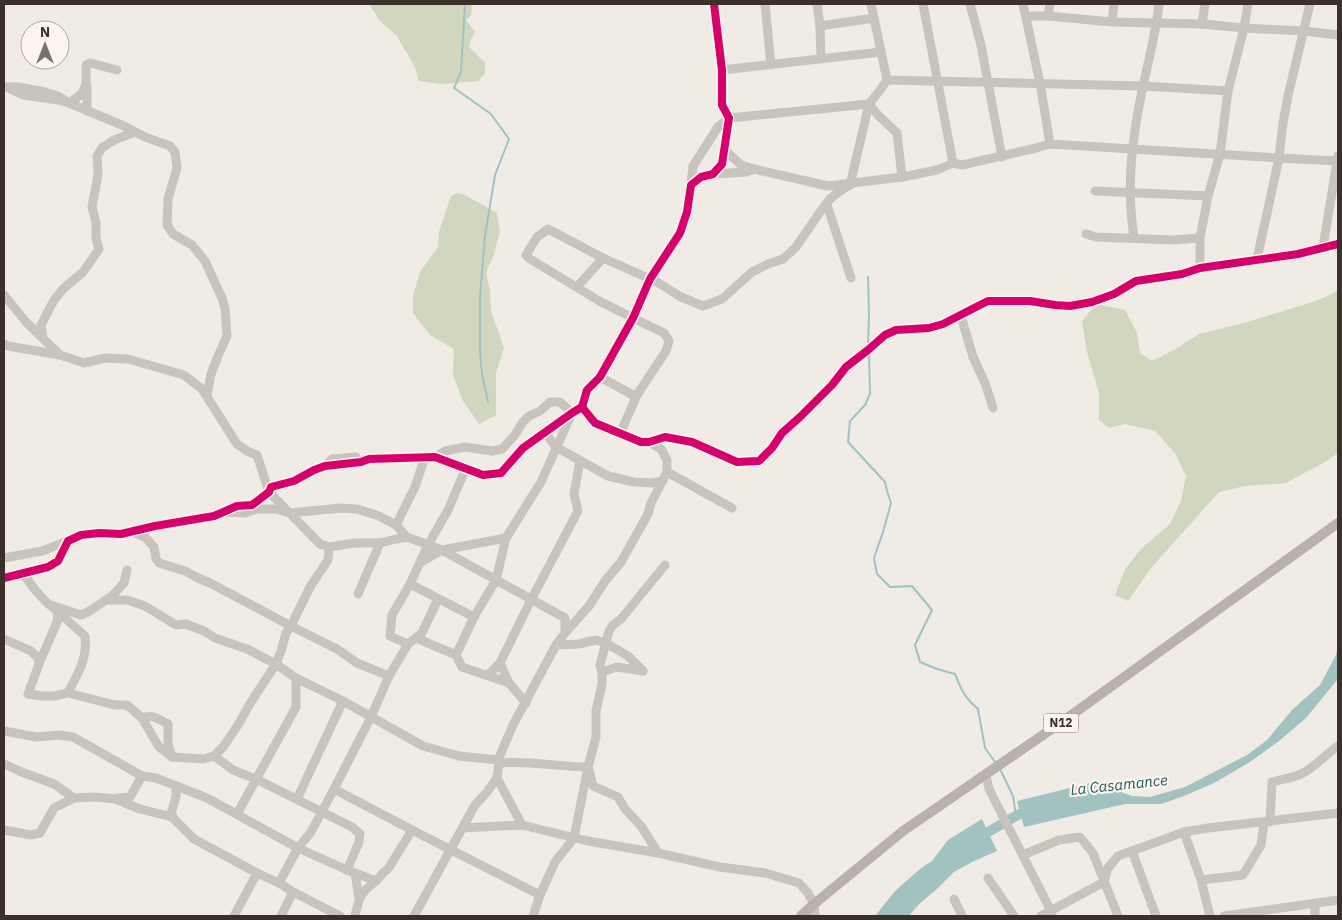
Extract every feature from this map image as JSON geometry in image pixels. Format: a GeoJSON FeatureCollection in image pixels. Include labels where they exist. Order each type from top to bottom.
{"type":"FeatureCollection","features":[{"type":"Feature","properties":{"kind":"main road"},"geometry":{"type":"LineString","coordinates":[[1325,534],[1338,523]]}},
{"type":"Feature","properties":{"kind":"main road"},"geometry":{"type":"LineString","coordinates":[[1325,534],[1338,527]]}},
{"type":"Feature","properties":{"kind":"main road","name":"N12"},"geometry":{"type":"LineString","coordinates":[[801,916],[903,831],[1059,724],[1259,579],[1325,534]]}},
{"type":"Feature","properties":{"kind":"street"},"geometry":{"type":"LineString","coordinates":[[713,174],[722,164],[729,118],[722,105],[722,70],[714,4]]}},
{"type":"Feature","properties":{"kind":"street"},"geometry":{"type":"LineString","coordinates":[[765,4],[770,65]]}},
{"type":"Feature","properties":{"kind":"street"},"geometry":{"type":"LineString","coordinates":[[817,4],[821,59]]}},
{"type":"Feature","properties":{"kind":"street"},"geometry":{"type":"LineString","coordinates":[[620,434],[638,395],[666,351],[669,341],[664,333],[577,288],[530,259],[526,254],[538,237],[548,229],[603,258],[650,279],[681,297],[703,306],[722,299],[752,272],[783,259],[796,247],[820,212],[837,193],[850,185],[869,104],[887,80],[871,4]]}},
{"type":"Feature","properties":{"kind":"street"},"geometry":{"type":"LineString","coordinates":[[923,4],[953,164]]}},
{"type":"Feature","properties":{"kind":"street"},"geometry":{"type":"LineString","coordinates":[[970,4],[981,45],[1002,156]]}},
{"type":"Feature","properties":{"kind":"street"},"geometry":{"type":"LineString","coordinates":[[1023,4],[1040,83],[1050,144]]}},
{"type":"Feature","properties":{"kind":"street"},"geometry":{"type":"LineString","coordinates":[[1048,16],[1050,4]]}},
{"type":"Feature","properties":{"kind":"street"},"geometry":{"type":"LineString","coordinates":[[1112,22],[1114,4]]}},
{"type":"Feature","properties":{"kind":"street"},"geometry":{"type":"LineString","coordinates":[[1134,238],[1130,192],[1132,150],[1160,4]]}},
{"type":"Feature","properties":{"kind":"street"},"geometry":{"type":"LineString","coordinates":[[1202,24],[1205,4]]}},
{"type":"Feature","properties":{"kind":"street"},"geometry":{"type":"LineString","coordinates":[[1200,268],[1200,238],[1208,196],[1220,154],[1228,91],[1248,4]]}},
{"type":"Feature","properties":{"kind":"street"},"geometry":{"type":"LineString","coordinates":[[1257,259],[1279,158],[1283,122],[1310,4]]}},
{"type":"Feature","properties":{"kind":"street"},"geometry":{"type":"LineString","coordinates":[[1026,16],[1048,16],[1112,22],[1202,24],[1338,35]]}},
{"type":"Feature","properties":{"kind":"street"},"geometry":{"type":"LineString","coordinates":[[820,26],[874,18]]}},
{"type":"Feature","properties":{"kind":"street"},"geometry":{"type":"LineString","coordinates":[[722,70],[881,52]]}},
{"type":"Feature","properties":{"kind":"street"},"geometry":{"type":"LineString","coordinates":[[87,111],[86,65],[90,62],[117,70]]}},
{"type":"Feature","properties":{"kind":"street"},"geometry":{"type":"LineString","coordinates":[[887,80],[1143,86],[1228,91]]}},
{"type":"Feature","properties":{"kind":"street"},"geometry":{"type":"LineString","coordinates":[[69,103],[82,94],[86,84]]}},
{"type":"Feature","properties":{"kind":"street"},"geometry":{"type":"LineString","coordinates":[[4,87],[18,94],[69,103],[124,126],[145,138],[170,146],[175,152],[176,168],[168,199],[166,225],[173,234],[192,245],[205,262],[226,308],[227,336],[214,365],[207,396]]}},
{"type":"Feature","properties":{"kind":"street"},"geometry":{"type":"LineString","coordinates":[[214,516],[237,506],[252,505],[269,492],[271,487],[294,482],[314,470],[325,466],[360,462],[369,459],[435,457],[483,474],[501,473],[523,448],[582,407],[587,390],[600,377],[633,318],[650,279],[680,232],[687,212],[693,166],[718,127],[729,118],[869,104]]}},
{"type":"Feature","properties":{"kind":"street"},"geometry":{"type":"LineString","coordinates":[[869,104],[878,116],[897,133],[902,177]]}},
{"type":"Feature","properties":{"kind":"street"},"geometry":{"type":"LineString","coordinates":[[43,338],[42,325],[54,300],[63,289],[83,272],[98,249],[96,223],[92,207],[98,175],[97,156],[102,148],[114,140],[135,132]]}},
{"type":"Feature","properties":{"kind":"street"},"geometry":{"type":"LineString","coordinates":[[725,150],[741,165],[828,186],[850,185],[902,177],[937,170],[953,164],[962,165],[1050,144],[1279,158],[1338,159],[1323,247]]}},
{"type":"Feature","properties":{"kind":"street"},"geometry":{"type":"LineString","coordinates":[[691,185],[701,177],[713,174],[746,172],[754,169]]}},
{"type":"Feature","properties":{"kind":"street"},"geometry":{"type":"LineString","coordinates":[[1095,191],[1208,196]]}},
{"type":"Feature","properties":{"kind":"street"},"geometry":{"type":"LineString","coordinates":[[827,205],[851,278]]}},
{"type":"Feature","properties":{"kind":"street"},"geometry":{"type":"LineString","coordinates":[[1086,234],[1096,237],[1172,240],[1200,238]]}},
{"type":"Feature","properties":{"kind":"street"},"geometry":{"type":"LineString","coordinates":[[582,407],[595,423],[640,442],[649,442],[665,437],[692,442],[737,462],[759,461],[772,448],[782,433],[832,385],[846,367],[886,335],[896,330],[929,328],[943,324],[988,302],[1030,301],[1055,306],[1070,306],[1092,302],[1114,294],[1136,281],[1182,274],[1200,268],[1298,254],[1338,244]]}},
{"type":"Feature","properties":{"kind":"street"},"geometry":{"type":"LineString","coordinates":[[577,288],[603,258]]}},
{"type":"Feature","properties":{"kind":"street"},"geometry":{"type":"LineString","coordinates":[[4,295],[27,323],[60,355]]}},
{"type":"Feature","properties":{"kind":"street"},"geometry":{"type":"LineString","coordinates":[[961,316],[972,357],[985,383],[993,408]]}},
{"type":"Feature","properties":{"kind":"street"},"geometry":{"type":"LineString","coordinates":[[4,344],[60,355],[84,362],[105,358],[128,359],[184,375],[202,389],[237,444],[257,455],[269,492],[320,544],[329,547],[354,543],[380,544],[396,538],[407,537],[442,550],[565,618],[565,633]]}},
{"type":"Feature","properties":{"kind":"street"},"geometry":{"type":"LineString","coordinates":[[600,377],[631,394],[638,395]]}},
{"type":"Feature","properties":{"kind":"street"},"geometry":{"type":"LineString","coordinates":[[435,457],[445,451],[465,447],[492,452],[502,449],[529,416],[540,411],[550,402],[560,402],[572,413]]}},
{"type":"Feature","properties":{"kind":"street"},"geometry":{"type":"LineString","coordinates":[[456,655],[474,617],[496,580],[506,538],[541,482],[572,413]]}},
{"type":"Feature","properties":{"kind":"street"},"geometry":{"type":"LineString","coordinates":[[546,432],[556,447],[608,476],[634,482],[651,482],[665,476],[732,508]]}},
{"type":"Feature","properties":{"kind":"street"},"geometry":{"type":"LineString","coordinates":[[414,916],[475,805],[497,778],[499,762],[513,725],[556,645],[589,606],[605,581],[622,562],[648,514],[651,503],[665,476],[667,460],[662,449],[649,442]]}},
{"type":"Feature","properties":{"kind":"street"},"geometry":{"type":"LineString","coordinates":[[396,525],[416,486],[424,457]]}},
{"type":"Feature","properties":{"kind":"street"},"geometry":{"type":"LineString","coordinates":[[488,675],[500,663],[578,511],[574,494],[580,461]]}},
{"type":"Feature","properties":{"kind":"street"},"geometry":{"type":"LineString","coordinates":[[408,644],[390,636],[392,615],[448,510],[466,468]]}},
{"type":"Feature","properties":{"kind":"street"},"geometry":{"type":"LineString","coordinates":[[4,558],[42,551],[81,535],[100,533],[121,534],[232,512],[245,513],[256,509],[276,509],[289,513],[341,508],[357,509],[379,516],[396,525],[407,537]]}},
{"type":"Feature","properties":{"kind":"street"},"geometry":{"type":"LineString","coordinates":[[132,531],[145,536],[154,547],[156,559],[159,563],[185,571],[243,599],[337,649],[357,663],[389,676]]}},
{"type":"Feature","properties":{"kind":"street"},"geometry":{"type":"LineString","coordinates":[[420,563],[442,550],[506,538]]}},
{"type":"Feature","properties":{"kind":"street"},"geometry":{"type":"LineString","coordinates":[[4,578],[48,567],[58,561],[68,541]]}},
{"type":"Feature","properties":{"kind":"street"},"geometry":{"type":"LineString","coordinates":[[358,594],[380,544]]}},
{"type":"Feature","properties":{"kind":"street"},"geometry":{"type":"LineString","coordinates":[[58,613],[57,622],[28,694],[54,696],[68,693],[127,705],[142,718],[159,747],[172,757],[203,759],[214,756],[223,747],[276,664],[282,651],[286,633],[310,587],[328,560],[329,547]]}},
{"type":"Feature","properties":{"kind":"street"},"geometry":{"type":"LineString","coordinates":[[533,916],[555,862],[574,838],[596,737],[596,711],[602,684],[600,665],[609,631],[665,565]]}},
{"type":"Feature","properties":{"kind":"street"},"geometry":{"type":"LineString","coordinates":[[48,604],[81,614],[88,612],[112,596],[124,583],[127,570]]}},
{"type":"Feature","properties":{"kind":"street"},"geometry":{"type":"LineString","coordinates":[[24,574],[48,604],[85,636],[85,654],[68,693]]}},
{"type":"Feature","properties":{"kind":"street"},"geometry":{"type":"LineString","coordinates":[[410,584],[474,617]]}},
{"type":"Feature","properties":{"kind":"street"},"geometry":{"type":"LineString","coordinates":[[280,883],[298,848],[311,832],[322,812],[371,717],[389,676],[408,644],[422,632],[438,599]]}},
{"type":"Feature","properties":{"kind":"street"},"geometry":{"type":"LineString","coordinates":[[106,600],[127,600],[145,606],[176,625],[186,624],[204,631],[215,638],[247,649],[276,664],[296,678],[423,746],[459,756],[499,762],[528,762],[588,767]]}},
{"type":"Feature","properties":{"kind":"street"},"geometry":{"type":"LineString","coordinates":[[416,638],[456,655],[462,667],[509,683]]}},
{"type":"Feature","properties":{"kind":"street"},"geometry":{"type":"LineString","coordinates":[[4,639],[31,651],[38,658],[39,664]]}},
{"type":"Feature","properties":{"kind":"street"},"geometry":{"type":"LineString","coordinates":[[556,645],[579,644],[596,640],[606,643],[628,656],[643,671],[617,667],[602,672]]}},
{"type":"Feature","properties":{"kind":"street"},"geometry":{"type":"LineString","coordinates":[[500,663],[509,683],[526,702]]}},
{"type":"Feature","properties":{"kind":"street"},"geometry":{"type":"LineString","coordinates":[[237,814],[296,707],[296,678]]}},
{"type":"Feature","properties":{"kind":"street"},"geometry":{"type":"LineString","coordinates":[[297,800],[343,702]]}},
{"type":"Feature","properties":{"kind":"street"},"geometry":{"type":"LineString","coordinates":[[142,718],[148,716],[158,718],[168,724],[168,744],[172,757]]}},
{"type":"Feature","properties":{"kind":"street"},"geometry":{"type":"LineString","coordinates":[[4,731],[36,737],[59,735],[73,737],[142,776],[156,778],[207,798],[298,848],[376,881]]}},
{"type":"Feature","properties":{"kind":"street"},"geometry":{"type":"LineString","coordinates":[[1201,880],[1243,875],[1261,845],[1267,822],[1272,782],[1301,774],[1312,768],[1326,754],[1338,746]]}},
{"type":"Feature","properties":{"kind":"street"},"geometry":{"type":"LineString","coordinates":[[214,756],[233,770],[256,779],[352,827],[360,834],[360,842],[351,871],[359,898]]}},
{"type":"Feature","properties":{"kind":"street"},"geometry":{"type":"LineString","coordinates":[[4,764],[19,772],[54,784],[74,798]]}},
{"type":"Feature","properties":{"kind":"street"},"geometry":{"type":"LineString","coordinates":[[588,767],[593,786],[618,797],[624,809],[641,826],[658,853]]}},
{"type":"Feature","properties":{"kind":"street"},"geometry":{"type":"LineString","coordinates":[[986,775],[989,789],[1051,914]]}},
{"type":"Feature","properties":{"kind":"street"},"geometry":{"type":"LineString","coordinates":[[115,799],[130,796],[142,776]]}},
{"type":"Feature","properties":{"kind":"street"},"geometry":{"type":"LineString","coordinates":[[497,778],[522,825]]}},
{"type":"Feature","properties":{"kind":"street"},"geometry":{"type":"LineString","coordinates":[[976,781],[989,789]]}},
{"type":"Feature","properties":{"kind":"street"},"geometry":{"type":"LineString","coordinates":[[172,816],[176,786]]}},
{"type":"Feature","properties":{"kind":"street"},"geometry":{"type":"LineString","coordinates":[[334,789],[540,895]]}},
{"type":"Feature","properties":{"kind":"street"},"geometry":{"type":"LineString","coordinates":[[4,830],[31,835],[40,834],[54,808],[74,798],[96,797],[115,799],[140,809],[172,816],[194,838],[257,873],[280,883],[322,912],[340,916]]}},
{"type":"Feature","properties":{"kind":"street"},"geometry":{"type":"LineString","coordinates":[[1040,916],[1051,914],[1104,882],[1108,868],[1118,856],[1184,832],[1338,813]]}},
{"type":"Feature","properties":{"kind":"street"},"geometry":{"type":"LineString","coordinates":[[462,828],[522,825],[574,838],[658,853],[720,867],[765,873],[799,883],[808,893],[814,904],[815,916]]}},
{"type":"Feature","properties":{"kind":"street"},"geometry":{"type":"LineString","coordinates":[[355,916],[359,898],[388,868],[412,830]]}},
{"type":"Feature","properties":{"kind":"street"},"geometry":{"type":"LineString","coordinates":[[1184,832],[1201,880],[1210,916]]}},
{"type":"Feature","properties":{"kind":"street"},"geometry":{"type":"LineString","coordinates":[[1023,855],[1059,840],[1080,837],[1093,853],[1118,916]]}},
{"type":"Feature","properties":{"kind":"street"},"geometry":{"type":"LineString","coordinates":[[1132,851],[1156,916]]}},
{"type":"Feature","properties":{"kind":"street"},"geometry":{"type":"LineString","coordinates":[[234,916],[257,873]]}},
{"type":"Feature","properties":{"kind":"street"},"geometry":{"type":"LineString","coordinates":[[988,878],[1014,916]]}},
{"type":"Feature","properties":{"kind":"street"},"geometry":{"type":"LineString","coordinates":[[281,916],[293,892]]}},
{"type":"Feature","properties":{"kind":"street"},"geometry":{"type":"LineString","coordinates":[[954,899],[962,916]]}},
{"type":"Feature","properties":{"kind":"street"},"geometry":{"type":"LineString","coordinates":[[1224,916],[1263,914],[1338,900]]}},
{"type":"Feature","properties":{"kind":"street"},"geometry":{"type":"LineString","coordinates":[[1315,904],[1315,916]]}},
{"type":"Feature","properties":{"kind":"green space"},"geometry":{"type":"Polygon","coordinates":[[[371,4],[472,4],[471,16],[466,20],[475,32],[469,47],[485,63],[485,73],[478,81],[440,84],[419,81],[415,67],[397,36],[379,20],[371,4]]]}},
{"type":"Feature","properties":{"kind":"green space"},"geometry":{"type":"Polygon","coordinates":[[[457,193],[465,195],[497,213],[500,231],[494,254],[486,273],[490,290],[491,311],[504,348],[496,373],[496,415],[479,424],[463,401],[453,375],[454,349],[430,335],[413,313],[413,296],[420,272],[438,247],[439,232],[451,196],[457,193]]]}},
{"type":"Feature","properties":{"kind":"green space"},"geometry":{"type":"Polygon","coordinates":[[[1338,289],[1338,453],[1286,483],[1245,486],[1219,492],[1151,568],[1128,601],[1115,595],[1125,569],[1141,549],[1170,524],[1181,501],[1186,476],[1175,453],[1155,431],[1125,424],[1109,428],[1099,420],[1099,393],[1087,352],[1082,321],[1096,304],[1125,310],[1137,333],[1140,353],[1152,361],[1199,334],[1244,323],[1316,301],[1334,293],[1338,289]]]}},
{"type":"Feature","properties":{"kind":"water"},"geometry":{"type":"Polygon","coordinates":[[[1338,647],[1338,679],[1306,718],[1250,762],[1214,783],[1161,804],[1125,804],[1024,827],[1017,801],[1090,783],[1110,784],[1121,792],[1132,796],[1150,797],[1185,787],[1247,755],[1267,740],[1292,710],[1320,685],[1336,655],[1338,647]]]}},
{"type":"Feature","properties":{"kind":"water"},"geometry":{"type":"Polygon","coordinates":[[[982,819],[997,851],[954,872],[919,904],[909,916],[875,916],[895,891],[932,861],[948,840],[982,819]]]}},
{"type":"Feature","properties":{"kind":"waterway"},"geometry":{"type":"LineString","coordinates":[[465,4],[461,72],[454,88],[491,114],[509,139],[495,175],[485,236],[480,297],[480,351],[482,374],[488,402]]}},
{"type":"Feature","properties":{"kind":"waterway"},"geometry":{"type":"LineString","coordinates":[[868,277],[868,345]]}},
{"type":"Feature","properties":{"kind":"waterway"},"geometry":{"type":"LineString","coordinates":[[869,354],[870,394],[865,405],[850,421],[848,442],[885,482],[891,503],[874,558],[877,574],[890,587],[912,586],[932,610],[915,645],[920,662],[955,674],[969,701],[978,709],[985,748],[995,762]]}},
{"type":"Feature","properties":{"kind":"waterway"},"geometry":{"type":"LineString","coordinates":[[1001,771],[1013,796],[1016,815]]}},
{"type":"Feature","properties":{"kind":"waterway","name":"La Casamance"},"geometry":{"type":"LineString","coordinates":[[976,839],[1031,808]]}},
{"type":"Feature","properties":{"kind":"cycle path"},"geometry":{"type":"LineString","coordinates":[[4,578],[48,567],[58,561],[68,541],[81,535],[99,533],[121,534],[214,516],[237,506],[252,505],[269,492],[271,487],[294,481],[325,466],[361,462],[369,459],[435,457],[483,475],[501,473],[523,448],[582,407],[587,390],[600,377],[633,318],[650,279],[680,233],[687,212],[691,185],[701,177],[713,174],[722,164],[729,118],[722,105],[722,70],[714,4]]}},
{"type":"Feature","properties":{"kind":"cycle path"},"geometry":{"type":"LineString","coordinates":[[582,407],[595,423],[641,442],[649,442],[665,437],[692,442],[737,462],[759,461],[772,448],[782,433],[832,385],[846,367],[885,335],[896,330],[929,328],[943,324],[988,301],[1030,301],[1070,306],[1092,302],[1114,294],[1136,281],[1182,274],[1200,268],[1298,254],[1338,244]]}}]}
